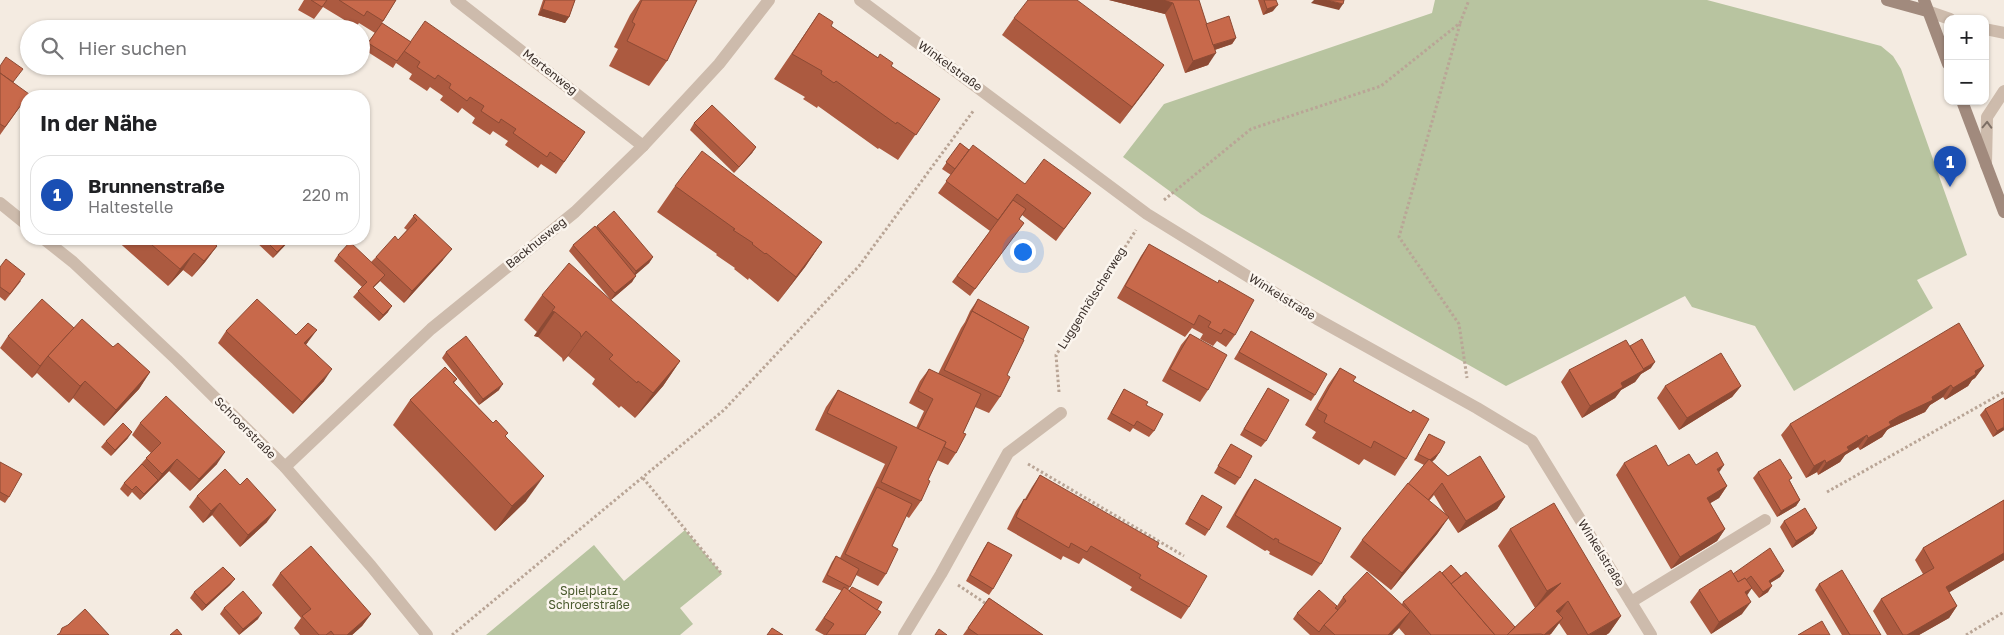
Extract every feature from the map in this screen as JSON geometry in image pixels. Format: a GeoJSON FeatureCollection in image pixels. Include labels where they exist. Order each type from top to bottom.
{"type":"FeatureCollection","features":[{"type":"Feature","properties":{"kind":"street","name":"Mertenweg"},"geometry":{"type":"LineString","coordinates":[[456,0],[643,146]]}},
{"type":"Feature","properties":{"kind":"street","name":"Backhusweg"},"geometry":{"type":"LineString","coordinates":[[285,467],[431,329],[575,212],[643,146],[719,64],[768,0]]}},
{"type":"Feature","properties":{"kind":"street","name":"Winkelstraße"},"geometry":{"type":"LineString","coordinates":[[860,0],[1147,214],[1317,319],[1471,404],[1532,441],[1651,635]]}},
{"type":"Feature","properties":{"kind":"street"},"geometry":{"type":"LineString","coordinates":[[1887,0],[1926,6],[1944,16]]}},
{"type":"Feature","properties":{"kind":"street"},"geometry":{"type":"LineString","coordinates":[[1926,6],[1946,60]]}},
{"type":"Feature","properties":{"kind":"street"},"geometry":{"type":"LineString","coordinates":[[1989,30],[2004,33]]}},
{"type":"Feature","properties":{"kind":"street"},"geometry":{"type":"LineString","coordinates":[[1986,165],[1987,117],[2004,91]]}},
{"type":"Feature","properties":{"kind":"street"},"geometry":{"type":"LineString","coordinates":[[1964,105],[2004,212]]}},
{"type":"Feature","properties":{"kind":"street"},"geometry":{"type":"LineString","coordinates":[[0,203],[20,219]]}},
{"type":"Feature","properties":{"kind":"street","name":"Schroerstraße"},"geometry":{"type":"LineString","coordinates":[[51,245],[177,360],[285,467],[371,566],[426,635]]}},
{"type":"Feature","properties":{"kind":"street"},"geometry":{"type":"LineString","coordinates":[[904,635],[941,574],[1008,453],[1061,413]]}},
{"type":"Feature","properties":{"kind":"street"},"geometry":{"type":"LineString","coordinates":[[1631,602],[1765,520]]}},
{"type":"Feature","properties":{"kind":"path"},"geometry":{"type":"LineString","coordinates":[[1469,0],[1460,23],[1399,237],[1459,324],[1471,404]]}},
{"type":"Feature","properties":{"kind":"path","name":"Luggenhölscherweg"},"geometry":{"type":"LineString","coordinates":[[1061,413],[1056,355],[1147,214],[1251,129],[1381,86],[1460,23]]}},
{"type":"Feature","properties":{"kind":"path"},"geometry":{"type":"LineString","coordinates":[[452,635],[724,410],[859,266],[986,93]]}},
{"type":"Feature","properties":{"kind":"path"},"geometry":{"type":"LineString","coordinates":[[1827,492],[2004,392]]}},
{"type":"Feature","properties":{"kind":"path"},"geometry":{"type":"LineString","coordinates":[[1008,453],[1184,556]]}},
{"type":"Feature","properties":{"kind":"path"},"geometry":{"type":"LineString","coordinates":[[643,478],[722,574]]}},
{"type":"Feature","properties":{"kind":"path"},"geometry":{"type":"LineString","coordinates":[[941,574],[995,609]]}},
{"type":"Feature","properties":{"kind":"path"},"geometry":{"type":"LineString","coordinates":[[1966,635],[2004,612]]}},
{"type":"Feature","properties":{"kind":"green space"},"geometry":{"type":"Polygon","coordinates":[[[1435,0],[1707,0],[1881,46],[1893,56],[1901,69],[1967,255],[1917,280],[1933,308],[1794,391],[1755,326],[1692,307],[1685,296],[1506,386],[1201,214],[1123,157],[1164,104],[1432,13],[1435,0]]]}},
{"type":"Feature","properties":{"kind":"green space","name":"Spielplatz Schroerstraße"},"geometry":{"type":"Polygon","coordinates":[[[685,530],[722,574],[680,608],[693,624],[680,635],[486,635],[594,545],[624,581],[685,530]]]}},
{"type":"Feature","properties":{"kind":"building"},"geometry":{"type":"Polygon","coordinates":[[[311,0],[327,0],[322,7],[311,0]]]}},
{"type":"Feature","properties":{"kind":"building"},"geometry":{"type":"Polygon","coordinates":[[[339,0],[396,0],[383,21],[367,11],[364,16],[339,0]]]}},
{"type":"Feature","properties":{"kind":"building"},"geometry":{"type":"Polygon","coordinates":[[[545,0],[575,0],[569,17],[542,9],[545,0]]]}},
{"type":"Feature","properties":{"kind":"building"},"geometry":{"type":"Polygon","coordinates":[[[642,0],[697,0],[667,61],[627,41],[635,24],[632,22],[642,0]]]}},
{"type":"Feature","properties":{"kind":"building"},"geometry":{"type":"Polygon","coordinates":[[[1028,0],[1077,0],[1164,65],[1132,107],[1014,18],[1028,0]]]}},
{"type":"Feature","properties":{"kind":"building"},"geometry":{"type":"Polygon","coordinates":[[[1163,0],[1199,0],[1216,53],[1193,61],[1173,3],[1163,0]]]}},
{"type":"Feature","properties":{"kind":"building"},"geometry":{"type":"Polygon","coordinates":[[[1264,0],[1276,0],[1278,5],[1267,9],[1264,0]]]}},
{"type":"Feature","properties":{"kind":"building"},"geometry":{"type":"Polygon","coordinates":[[[1327,0],[1344,0],[1343,4],[1327,0]]]}},
{"type":"Feature","properties":{"kind":"building"},"geometry":{"type":"Polygon","coordinates":[[[819,13],[833,22],[831,26],[878,58],[880,54],[893,63],[891,66],[940,99],[916,135],[897,122],[896,124],[836,81],[834,83],[821,74],[822,71],[792,54],[819,13]]]}},
{"type":"Feature","properties":{"kind":"building"},"geometry":{"type":"Polygon","coordinates":[[[1229,16],[1236,38],[1213,45],[1206,24],[1229,16]]]}},
{"type":"Feature","properties":{"kind":"building"},"geometry":{"type":"Polygon","coordinates":[[[425,21],[585,132],[564,162],[550,152],[547,157],[513,133],[516,129],[501,119],[499,123],[481,111],[484,106],[470,97],[467,101],[449,88],[451,84],[438,75],[435,79],[417,67],[420,62],[404,51],[425,21]]]}},
{"type":"Feature","properties":{"kind":"building"},"geometry":{"type":"Polygon","coordinates":[[[382,23],[411,42],[397,61],[370,44],[370,40],[382,23]]]}},
{"type":"Feature","properties":{"kind":"building"},"geometry":{"type":"Polygon","coordinates":[[[6,57],[20,67],[20,73],[13,82],[0,73],[0,66],[6,57]]]}},
{"type":"Feature","properties":{"kind":"building"},"geometry":{"type":"Polygon","coordinates":[[[0,73],[23,90],[20,90],[20,106],[5,127],[0,124],[0,73]]]}},
{"type":"Feature","properties":{"kind":"building"},"geometry":{"type":"Polygon","coordinates":[[[712,105],[756,147],[739,167],[694,123],[712,105]]]}},
{"type":"Feature","properties":{"kind":"building"},"geometry":{"type":"Polygon","coordinates":[[[960,143],[969,150],[955,169],[946,162],[960,143]]]}},
{"type":"Feature","properties":{"kind":"building"},"geometry":{"type":"Polygon","coordinates":[[[973,145],[1025,184],[1044,159],[1091,193],[1064,229],[1017,194],[998,220],[946,181],[973,145]]]}},
{"type":"Feature","properties":{"kind":"building"},"geometry":{"type":"Polygon","coordinates":[[[702,151],[822,242],[796,277],[753,243],[733,230],[735,229],[675,186],[702,151]]]}},
{"type":"Feature","properties":{"kind":"building"},"geometry":{"type":"Polygon","coordinates":[[[1013,200],[1026,209],[1019,219],[1024,223],[975,289],[957,276],[1013,200]]]}},
{"type":"Feature","properties":{"kind":"building"},"geometry":{"type":"Polygon","coordinates":[[[614,211],[653,257],[636,271],[597,226],[614,211]]]}},
{"type":"Feature","properties":{"kind":"building"},"geometry":{"type":"Polygon","coordinates":[[[415,214],[452,249],[412,291],[376,257],[395,236],[398,240],[417,220],[413,216],[415,214]]]}},
{"type":"Feature","properties":{"kind":"building"},"geometry":{"type":"Polygon","coordinates":[[[595,226],[636,276],[615,293],[573,245],[595,226]]]}},
{"type":"Feature","properties":{"kind":"building"},"geometry":{"type":"Polygon","coordinates":[[[1149,244],[1218,283],[1219,280],[1254,300],[1235,335],[1224,329],[1221,334],[1208,327],[1211,322],[1199,315],[1194,325],[1125,286],[1149,244]]]}},
{"type":"Feature","properties":{"kind":"building"},"geometry":{"type":"Polygon","coordinates":[[[152,245],[217,246],[204,261],[194,253],[180,269],[152,245]]]}},
{"type":"Feature","properties":{"kind":"building"},"geometry":{"type":"Polygon","coordinates":[[[270,245],[284,245],[277,252],[270,245]]]}},
{"type":"Feature","properties":{"kind":"building"},"geometry":{"type":"Polygon","coordinates":[[[347,245],[353,245],[385,275],[373,287],[392,306],[383,315],[358,291],[367,282],[338,255],[347,245]]]}},
{"type":"Feature","properties":{"kind":"building"},"geometry":{"type":"Polygon","coordinates":[[[6,259],[25,274],[10,294],[0,287],[0,267],[6,259]]]}},
{"type":"Feature","properties":{"kind":"building"},"geometry":{"type":"Polygon","coordinates":[[[569,263],[680,361],[653,393],[638,381],[637,383],[609,359],[613,355],[586,331],[581,337],[580,333],[552,311],[555,307],[542,295],[569,263]]]}},
{"type":"Feature","properties":{"kind":"building"},"geometry":{"type":"Polygon","coordinates":[[[42,299],[74,328],[40,366],[8,336],[42,299]]]}},
{"type":"Feature","properties":{"kind":"building"},"geometry":{"type":"Polygon","coordinates":[[[257,299],[296,335],[308,323],[317,330],[304,343],[332,369],[302,402],[226,331],[257,299]]]}},
{"type":"Feature","properties":{"kind":"building"},"geometry":{"type":"Polygon","coordinates":[[[978,299],[1029,327],[1023,340],[972,311],[978,299]]]}},
{"type":"Feature","properties":{"kind":"building"},"geometry":{"type":"Polygon","coordinates":[[[972,311],[1024,340],[1007,375],[1010,377],[1000,397],[944,370],[972,311]]]}},
{"type":"Feature","properties":{"kind":"building"},"geometry":{"type":"Polygon","coordinates":[[[82,319],[113,347],[118,343],[150,372],[116,410],[85,381],[80,386],[48,356],[82,319]]]}},
{"type":"Feature","properties":{"kind":"building"},"geometry":{"type":"Polygon","coordinates":[[[1959,323],[1984,366],[1975,371],[1976,374],[1953,388],[1951,385],[1932,397],[1933,400],[1899,416],[1889,422],[1891,425],[1868,438],[1867,435],[1847,447],[1849,450],[1826,463],[1825,460],[1814,466],[1790,424],[1959,323]]]}},
{"type":"Feature","properties":{"kind":"building"},"geometry":{"type":"Polygon","coordinates":[[[1251,331],[1327,374],[1315,395],[1239,352],[1251,331]]]}},
{"type":"Feature","properties":{"kind":"building"},"geometry":{"type":"Polygon","coordinates":[[[1190,334],[1227,355],[1208,390],[1170,369],[1190,334]]]}},
{"type":"Feature","properties":{"kind":"building"},"geometry":{"type":"Polygon","coordinates":[[[466,336],[503,384],[483,399],[446,352],[466,336]]]}},
{"type":"Feature","properties":{"kind":"building"},"geometry":{"type":"Polygon","coordinates":[[[1642,339],[1655,362],[1643,369],[1630,346],[1642,339]]]}},
{"type":"Feature","properties":{"kind":"building"},"geometry":{"type":"Polygon","coordinates":[[[1626,340],[1644,370],[1621,383],[1623,387],[1590,406],[1569,370],[1626,340]]]}},
{"type":"Feature","properties":{"kind":"building"},"geometry":{"type":"Polygon","coordinates":[[[1721,353],[1741,386],[1687,418],[1665,386],[1721,353]]]}},
{"type":"Feature","properties":{"kind":"building"},"geometry":{"type":"Polygon","coordinates":[[[445,367],[457,379],[453,382],[493,423],[496,420],[508,433],[505,436],[544,476],[512,506],[410,400],[445,367]]]}},
{"type":"Feature","properties":{"kind":"building"},"geometry":{"type":"Polygon","coordinates":[[[1340,368],[1356,377],[1353,381],[1411,413],[1413,410],[1429,419],[1406,459],[1374,441],[1371,448],[1324,422],[1327,415],[1317,409],[1340,368]]]}},
{"type":"Feature","properties":{"kind":"building"},"geometry":{"type":"Polygon","coordinates":[[[929,369],[981,394],[963,433],[966,434],[956,453],[944,447],[946,442],[918,429],[933,399],[918,391],[929,369]]]}},
{"type":"Feature","properties":{"kind":"building"},"geometry":{"type":"Polygon","coordinates":[[[1268,388],[1289,400],[1266,441],[1244,429],[1268,388]]]}},
{"type":"Feature","properties":{"kind":"building"},"geometry":{"type":"Polygon","coordinates":[[[1124,389],[1148,402],[1146,405],[1163,414],[1154,431],[1137,421],[1134,426],[1111,413],[1124,389]]]}},
{"type":"Feature","properties":{"kind":"building"},"geometry":{"type":"Polygon","coordinates":[[[838,390],[946,442],[928,480],[930,481],[921,501],[881,482],[897,447],[827,413],[838,390]]]}},
{"type":"Feature","properties":{"kind":"building"},"geometry":{"type":"Polygon","coordinates":[[[166,396],[225,452],[199,479],[177,459],[162,474],[146,458],[161,443],[140,423],[166,396]]]}},
{"type":"Feature","properties":{"kind":"building"},"geometry":{"type":"Polygon","coordinates":[[[2004,398],[2004,427],[1997,431],[1985,409],[2004,398]]]}},
{"type":"Feature","properties":{"kind":"building"},"geometry":{"type":"Polygon","coordinates":[[[123,423],[132,432],[115,450],[106,441],[123,423]]]}},
{"type":"Feature","properties":{"kind":"building"},"geometry":{"type":"Polygon","coordinates":[[[1429,434],[1445,442],[1439,453],[1430,460],[1418,454],[1429,434]]]}},
{"type":"Feature","properties":{"kind":"building"},"geometry":{"type":"Polygon","coordinates":[[[1231,444],[1252,456],[1240,478],[1218,466],[1231,444]]]}},
{"type":"Feature","properties":{"kind":"building"},"geometry":{"type":"Polygon","coordinates":[[[1656,445],[1668,466],[1689,454],[1696,465],[1717,452],[1724,465],[1717,469],[1727,486],[1707,498],[1725,529],[1680,557],[1624,463],[1656,445]]]}},
{"type":"Feature","properties":{"kind":"building"},"geometry":{"type":"Polygon","coordinates":[[[1480,456],[1505,497],[1466,521],[1442,483],[1428,500],[1408,484],[1429,459],[1448,476],[1480,456]]]}},
{"type":"Feature","properties":{"kind":"building"},"geometry":{"type":"Polygon","coordinates":[[[1780,459],[1792,478],[1789,480],[1800,500],[1781,511],[1758,472],[1780,459]]]}},
{"type":"Feature","properties":{"kind":"building"},"geometry":{"type":"Polygon","coordinates":[[[0,462],[22,474],[9,497],[0,492],[0,462]]]}},
{"type":"Feature","properties":{"kind":"building"},"geometry":{"type":"Polygon","coordinates":[[[142,464],[158,480],[144,494],[136,486],[132,490],[124,483],[142,464]]]}},
{"type":"Feature","properties":{"kind":"building"},"geometry":{"type":"Polygon","coordinates":[[[225,469],[240,485],[247,478],[276,510],[248,535],[220,503],[211,511],[197,496],[225,469]]]}},
{"type":"Feature","properties":{"kind":"building"},"geometry":{"type":"Polygon","coordinates":[[[1040,475],[1159,543],[1157,547],[1207,576],[1189,607],[1139,578],[1141,575],[1091,546],[1087,552],[1071,543],[1069,548],[1016,517],[1024,499],[1026,500],[1040,475]]]}},
{"type":"Feature","properties":{"kind":"building"},"geometry":{"type":"Polygon","coordinates":[[[1255,479],[1341,528],[1321,564],[1278,542],[1279,540],[1275,538],[1274,540],[1235,515],[1255,479]]]}},
{"type":"Feature","properties":{"kind":"building"},"geometry":{"type":"Polygon","coordinates":[[[1408,483],[1449,517],[1402,573],[1362,540],[1408,483]]]}},
{"type":"Feature","properties":{"kind":"building"},"geometry":{"type":"Polygon","coordinates":[[[877,487],[912,504],[892,546],[898,549],[886,574],[845,554],[877,487]]]}},
{"type":"Feature","properties":{"kind":"building"},"geometry":{"type":"Polygon","coordinates":[[[1202,495],[1222,507],[1209,530],[1189,518],[1202,495]]]}},
{"type":"Feature","properties":{"kind":"building"},"geometry":{"type":"Polygon","coordinates":[[[2004,500],[2004,553],[1946,587],[1957,606],[1907,635],[1903,635],[1881,599],[1934,568],[1923,548],[2004,500]]]}},
{"type":"Feature","properties":{"kind":"building"},"geometry":{"type":"Polygon","coordinates":[[[1554,503],[1621,616],[1588,635],[1568,601],[1556,611],[1563,618],[1544,635],[1507,635],[1561,583],[1547,591],[1510,529],[1554,503]]]}},
{"type":"Feature","properties":{"kind":"building"},"geometry":{"type":"Polygon","coordinates":[[[1805,508],[1817,528],[1796,541],[1784,521],[1805,508]]]}},
{"type":"Feature","properties":{"kind":"building"},"geometry":{"type":"Polygon","coordinates":[[[988,542],[1012,555],[993,589],[970,575],[988,542]]]}},
{"type":"Feature","properties":{"kind":"building"},"geometry":{"type":"Polygon","coordinates":[[[311,546],[371,614],[347,635],[334,635],[331,631],[326,635],[319,635],[302,616],[311,609],[280,573],[311,546]]]}},
{"type":"Feature","properties":{"kind":"building"},"geometry":{"type":"Polygon","coordinates":[[[1770,548],[1784,571],[1769,581],[1772,586],[1763,592],[1751,576],[1746,580],[1745,578],[1738,582],[1733,574],[1770,548]]]}},
{"type":"Feature","properties":{"kind":"building"},"geometry":{"type":"Polygon","coordinates":[[[836,556],[859,569],[850,587],[827,575],[836,556]]]}},
{"type":"Feature","properties":{"kind":"building"},"geometry":{"type":"Polygon","coordinates":[[[1451,565],[1461,576],[1451,584],[1442,573],[1451,565]]]}},
{"type":"Feature","properties":{"kind":"building"},"geometry":{"type":"Polygon","coordinates":[[[223,567],[235,579],[206,605],[194,592],[223,567]]]}},
{"type":"Feature","properties":{"kind":"building"},"geometry":{"type":"Polygon","coordinates":[[[1731,570],[1738,582],[1745,578],[1752,588],[1745,592],[1751,602],[1719,622],[1699,590],[1731,570]]]}},
{"type":"Feature","properties":{"kind":"building"},"geometry":{"type":"Polygon","coordinates":[[[1842,570],[1881,635],[1850,635],[1819,584],[1842,570]]]}},
{"type":"Feature","properties":{"kind":"building"},"geometry":{"type":"Polygon","coordinates":[[[1440,571],[1495,635],[1431,635],[1403,602],[1440,571]]]}},
{"type":"Feature","properties":{"kind":"building"},"geometry":{"type":"Polygon","coordinates":[[[1367,572],[1410,612],[1388,635],[1335,635],[1324,625],[1346,601],[1343,597],[1367,572]]]}},
{"type":"Feature","properties":{"kind":"building"},"geometry":{"type":"Polygon","coordinates":[[[1466,572],[1515,627],[1507,635],[1495,635],[1451,584],[1466,572]]]}},
{"type":"Feature","properties":{"kind":"building"},"geometry":{"type":"Polygon","coordinates":[[[844,587],[881,612],[865,635],[826,635],[834,624],[824,618],[844,587]]]}},
{"type":"Feature","properties":{"kind":"building"},"geometry":{"type":"Polygon","coordinates":[[[852,587],[882,602],[877,610],[849,591],[852,587]]]}},
{"type":"Feature","properties":{"kind":"building"},"geometry":{"type":"Polygon","coordinates":[[[1319,590],[1337,606],[1335,608],[1338,610],[1319,632],[1297,613],[1319,590]]]}},
{"type":"Feature","properties":{"kind":"building"},"geometry":{"type":"Polygon","coordinates":[[[243,591],[262,613],[243,629],[224,608],[243,591]]]}},
{"type":"Feature","properties":{"kind":"building"},"geometry":{"type":"Polygon","coordinates":[[[989,598],[1043,635],[978,635],[968,628],[989,598]]]}},
{"type":"Feature","properties":{"kind":"building"},"geometry":{"type":"Polygon","coordinates":[[[85,609],[109,635],[57,635],[62,628],[68,625],[85,609]]]}},
{"type":"Feature","properties":{"kind":"building"},"geometry":{"type":"Polygon","coordinates":[[[1822,621],[1830,635],[1798,635],[1822,621]]]}},
{"type":"Feature","properties":{"kind":"building"},"geometry":{"type":"Polygon","coordinates":[[[772,628],[783,635],[767,635],[772,628]]]}},
{"type":"Feature","properties":{"kind":"building"},"geometry":{"type":"Polygon","coordinates":[[[177,629],[182,635],[170,635],[177,629]]]}},
{"type":"Feature","properties":{"kind":"building"},"geometry":{"type":"Polygon","coordinates":[[[939,629],[947,635],[935,635],[939,629]]]}},
{"type":"Feature","properties":{"kind":"place","name":"Brunnenstraße"},"geometry":{"type":"Point","coordinates":[1950,187]}}]}
